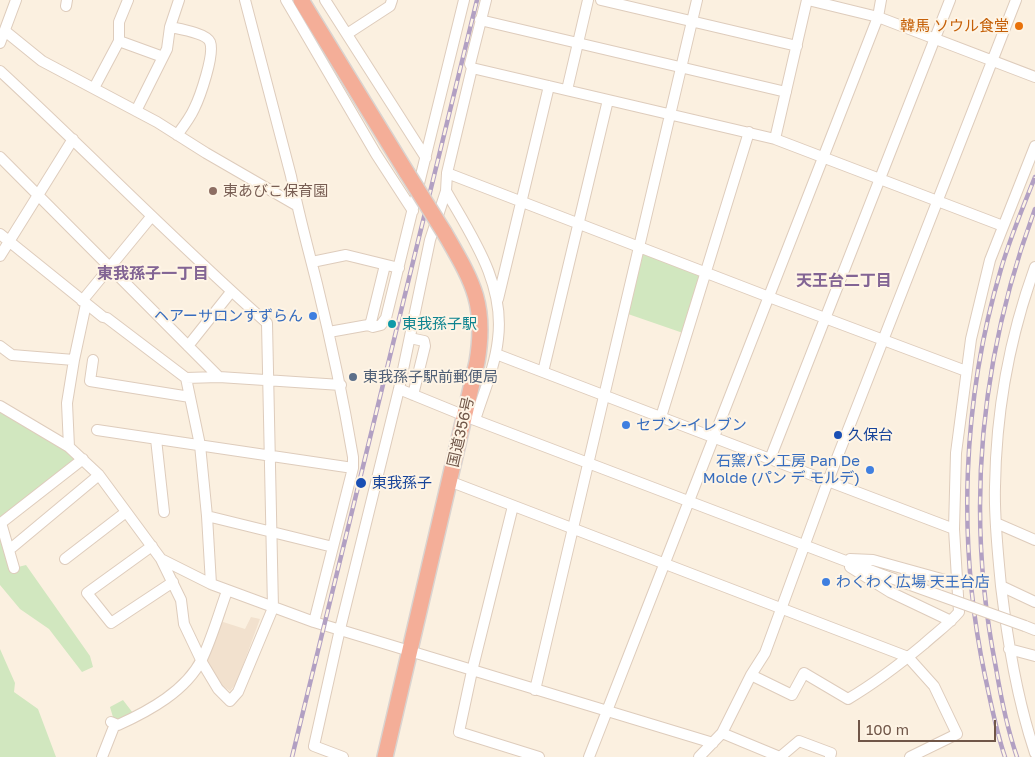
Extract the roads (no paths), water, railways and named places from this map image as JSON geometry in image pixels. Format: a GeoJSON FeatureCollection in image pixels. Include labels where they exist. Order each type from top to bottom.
{"type":"FeatureCollection","features":[{"type":"Feature","properties":{"kind":"highway","name":"国道356号"},"geometry":{"type":"LineString","coordinates":[[301,0],[444,232],[470,278],[479,310],[480,342],[470,418],[449,481],[385,757]]}},
{"type":"Feature","properties":{"kind":"street"},"geometry":{"type":"LineString","coordinates":[[0,43],[16,0]]}},
{"type":"Feature","properties":{"kind":"street"},"geometry":{"type":"LineString","coordinates":[[94,88],[119,41],[120,22],[128,0]]}},
{"type":"Feature","properties":{"kind":"street"},"geometry":{"type":"LineString","coordinates":[[136,111],[164,57],[170,27],[179,0]]}},
{"type":"Feature","properties":{"kind":"street"},"geometry":{"type":"LineString","coordinates":[[245,0],[312,262],[341,385],[353,457],[353,468],[314,622]]}},
{"type":"Feature","properties":{"kind":"street"},"geometry":{"type":"LineString","coordinates":[[286,0],[376,154],[413,211]]}},
{"type":"Feature","properties":{"kind":"street"},"geometry":{"type":"LineString","coordinates":[[324,0],[426,158]]}},
{"type":"Feature","properties":{"kind":"street"},"geometry":{"type":"LineString","coordinates":[[347,34],[390,6],[392,0]]}},
{"type":"Feature","properties":{"kind":"street"},"geometry":{"type":"LineString","coordinates":[[328,332],[368,325],[373,327],[381,325],[386,318],[464,0]]}},
{"type":"Feature","properties":{"kind":"street"},"geometry":{"type":"LineString","coordinates":[[343,757],[314,746],[340,629],[399,389],[430,240],[446,191],[447,173],[472,68],[470,64],[486,0]]}},
{"type":"Feature","properties":{"kind":"street"},"geometry":{"type":"LineString","coordinates":[[567,90],[588,0]]}},
{"type":"Feature","properties":{"kind":"street"},"geometry":{"type":"LineString","coordinates":[[601,0],[797,46]]}},
{"type":"Feature","properties":{"kind":"street"},"geometry":{"type":"LineString","coordinates":[[535,690],[697,0]]}},
{"type":"Feature","properties":{"kind":"street"},"geometry":{"type":"LineString","coordinates":[[775,139],[808,0],[878,17],[1035,77]]}},
{"type":"Feature","properties":{"kind":"street"},"geometry":{"type":"LineString","coordinates":[[589,757],[824,157],[878,17],[881,0]]}},
{"type":"Feature","properties":{"kind":"street"},"geometry":{"type":"LineString","coordinates":[[770,459],[950,0]]}},
{"type":"Feature","properties":{"kind":"street"},"geometry":{"type":"LineString","coordinates":[[699,757],[722,733],[751,675],[765,653],[828,481],[1016,0]]}},
{"type":"Feature","properties":{"kind":"street"},"geometry":{"type":"LineString","coordinates":[[480,20],[786,92]]}},
{"type":"Feature","properties":{"kind":"street"},"geometry":{"type":"LineString","coordinates":[[170,27],[204,36],[210,41],[212,54],[194,108],[177,135]]}},
{"type":"Feature","properties":{"kind":"street"},"geometry":{"type":"LineString","coordinates":[[5,30],[42,60],[157,122],[254,182],[296,205]]}},
{"type":"Feature","properties":{"kind":"street"},"geometry":{"type":"LineString","coordinates":[[119,41],[164,57]]}},
{"type":"Feature","properties":{"kind":"street"},"geometry":{"type":"LineString","coordinates":[[472,68],[775,139],[1003,226]]}},
{"type":"Feature","properties":{"kind":"street"},"geometry":{"type":"LineString","coordinates":[[0,71],[73,139],[151,217],[266,323],[273,608],[238,692],[230,701],[218,689],[201,661],[184,624],[181,600],[161,559],[99,475],[69,447],[0,406]]}},
{"type":"Feature","properties":{"kind":"street"},"geometry":{"type":"LineString","coordinates":[[497,303],[549,86]]}},
{"type":"Feature","properties":{"kind":"street"},"geometry":{"type":"LineString","coordinates":[[543,372],[608,100]]}},
{"type":"Feature","properties":{"kind":"street"},"geometry":{"type":"LineString","coordinates":[[661,417],[749,132]]}},
{"type":"Feature","properties":{"kind":"street"},"geometry":{"type":"LineString","coordinates":[[0,256],[73,139]]}},
{"type":"Feature","properties":{"kind":"street"},"geometry":{"type":"LineString","coordinates":[[751,675],[792,695],[804,674],[848,699],[867,688],[908,657],[959,612],[954,529],[956,453],[971,339],[990,260],[1035,146]]}},
{"type":"Feature","properties":{"kind":"street"},"geometry":{"type":"LineString","coordinates":[[0,157],[219,378]]}},
{"type":"Feature","properties":{"kind":"street"},"geometry":{"type":"LineString","coordinates":[[447,173],[825,319],[966,371]]}},
{"type":"Feature","properties":{"kind":"street"},"geometry":{"type":"LineString","coordinates":[[446,191],[484,257],[497,303],[498,329],[496,354],[470,418]]}},
{"type":"Feature","properties":{"kind":"street"},"geometry":{"type":"LineString","coordinates":[[69,447],[67,403],[84,302],[151,217]]}},
{"type":"Feature","properties":{"kind":"street"},"geometry":{"type":"LineString","coordinates":[[0,234],[103,317],[107,318],[186,378],[268,380],[341,385]]}},
{"type":"Feature","properties":{"kind":"street"},"geometry":{"type":"LineString","coordinates":[[312,262],[346,255],[399,268]]}},
{"type":"Feature","properties":{"kind":"street"},"geometry":{"type":"LineString","coordinates":[[368,325],[371,322],[385,265]]}},
{"type":"Feature","properties":{"kind":"street"},"geometry":{"type":"LineString","coordinates":[[1035,267],[1031,299],[1017,326],[1009,363],[999,423],[995,487],[1001,586],[1009,649],[1023,712],[1035,754]]}},
{"type":"Feature","properties":{"kind":"street"},"geometry":{"type":"LineString","coordinates":[[188,346],[231,292]]}},
{"type":"Feature","properties":{"kind":"street"},"geometry":{"type":"LineString","coordinates":[[410,338],[424,341],[425,346],[413,395]]}},
{"type":"Feature","properties":{"kind":"street"},"geometry":{"type":"LineString","coordinates":[[0,346],[12,355],[74,360]]}},
{"type":"Feature","properties":{"kind":"street"},"geometry":{"type":"LineString","coordinates":[[496,354],[954,529]]}},
{"type":"Feature","properties":{"kind":"street"},"geometry":{"type":"LineString","coordinates":[[93,360],[90,381],[190,397]]}},
{"type":"Feature","properties":{"kind":"street"},"geometry":{"type":"LineString","coordinates":[[186,378],[200,446],[211,584]]}},
{"type":"Feature","properties":{"kind":"street"},"geometry":{"type":"LineString","coordinates":[[399,389],[839,559],[1030,628]]}},
{"type":"Feature","properties":{"kind":"street"},"geometry":{"type":"LineString","coordinates":[[97,430],[353,468]]}},
{"type":"Feature","properties":{"kind":"street"},"geometry":{"type":"LineString","coordinates":[[156,439],[164,512]]}},
{"type":"Feature","properties":{"kind":"street"},"geometry":{"type":"LineString","coordinates":[[14,568],[1,523],[83,460]]}},
{"type":"Feature","properties":{"kind":"street"},"geometry":{"type":"LineString","coordinates":[[9,550],[99,475]]}},
{"type":"Feature","properties":{"kind":"street"},"geometry":{"type":"LineString","coordinates":[[449,481],[908,657],[934,686],[957,734],[910,757]]}},
{"type":"Feature","properties":{"kind":"street"},"geometry":{"type":"LineString","coordinates":[[513,506],[472,671],[459,732],[539,757]]}},
{"type":"Feature","properties":{"kind":"street"},"geometry":{"type":"LineString","coordinates":[[65,559],[126,512]]}},
{"type":"Feature","properties":{"kind":"street"},"geometry":{"type":"LineString","coordinates":[[207,516],[333,547]]}},
{"type":"Feature","properties":{"kind":"street"},"geometry":{"type":"LineString","coordinates":[[996,523],[1035,540]]}},
{"type":"Feature","properties":{"kind":"street"},"geometry":{"type":"LineString","coordinates":[[152,546],[87,593],[111,623],[172,582]]}},
{"type":"Feature","properties":{"kind":"street"},"geometry":{"type":"LineString","coordinates":[[161,559],[227,591],[314,622],[713,743]]}},
{"type":"Feature","properties":{"kind":"street"},"geometry":{"type":"LineString","coordinates":[[839,559],[873,560],[956,583]]}},
{"type":"Feature","properties":{"kind":"street"},"geometry":{"type":"LineString","coordinates":[[839,559],[890,592],[951,621]]}},
{"type":"Feature","properties":{"kind":"street"},"geometry":{"type":"LineString","coordinates":[[1001,586],[1035,602]]}},
{"type":"Feature","properties":{"kind":"street"},"geometry":{"type":"LineString","coordinates":[[102,757],[113,723],[118,725],[151,710],[185,683],[201,661],[227,591]]}},
{"type":"Feature","properties":{"kind":"street"},"geometry":{"type":"LineString","coordinates":[[1009,649],[1035,656]]}},
{"type":"Feature","properties":{"kind":"street"},"geometry":{"type":"LineString","coordinates":[[1023,712],[1035,716]]}},
{"type":"Feature","properties":{"kind":"street"},"geometry":{"type":"LineString","coordinates":[[722,733],[780,757],[799,741],[831,753],[830,757]]}},
{"type":"Feature","properties":{"kind":"railway"},"geometry":{"type":"LineString","coordinates":[[292,757],[477,0]]}},
{"type":"Feature","properties":{"kind":"railway"},"geometry":{"type":"LineString","coordinates":[[1005,757],[985,676],[976,626],[970,575],[967,523],[968,472],[971,420],[978,369],[988,319],[1001,269],[1035,177]]}},
{"type":"Feature","properties":{"kind":"railway"},"geometry":{"type":"LineString","coordinates":[[1017,757],[1002,702],[987,610],[981,551],[980,494],[983,436],[990,379],[1001,322],[1016,265],[1035,209]]}},
{"type":"Feature","properties":{"kind":"place","name":"韓馬 ソウル食堂"},"geometry":{"type":"Point","coordinates":[1019,26]}},
{"type":"Feature","properties":{"kind":"place","name":"東あびこ保育園"},"geometry":{"type":"Point","coordinates":[213,191]}},
{"type":"Feature","properties":{"kind":"place","name":"ヘアーサロンすずらん"},"geometry":{"type":"Point","coordinates":[313,316]}},
{"type":"Feature","properties":{"kind":"place","name":"東我孫子駅"},"geometry":{"type":"Point","coordinates":[392,324]}},
{"type":"Feature","properties":{"kind":"place","name":"東我孫子駅前郵便局"},"geometry":{"type":"Point","coordinates":[353,377]}},
{"type":"Feature","properties":{"kind":"place","name":"セブン-イレブン"},"geometry":{"type":"Point","coordinates":[626,425]}},
{"type":"Feature","properties":{"kind":"place","name":"久保台"},"geometry":{"type":"Point","coordinates":[838,435]}},
{"type":"Feature","properties":{"kind":"place","name":"石窯パン工房 Pan De Molde (パン デ モルデ)"},"geometry":{"type":"Point","coordinates":[870,470]}},
{"type":"Feature","properties":{"kind":"place","name":"東我孫子"},"geometry":{"type":"Point","coordinates":[361,483]}},
{"type":"Feature","properties":{"kind":"place","name":"わくわく広場 天王台店"},"geometry":{"type":"Point","coordinates":[826,582]}},
{"type":"Feature","properties":{"kind":"district","name":"東我孫子一丁目"},"geometry":{"type":"Point","coordinates":[153,274]}},
{"type":"Feature","properties":{"kind":"district","name":"天王台二丁目"},"geometry":{"type":"Point","coordinates":[844,281]}}]}
